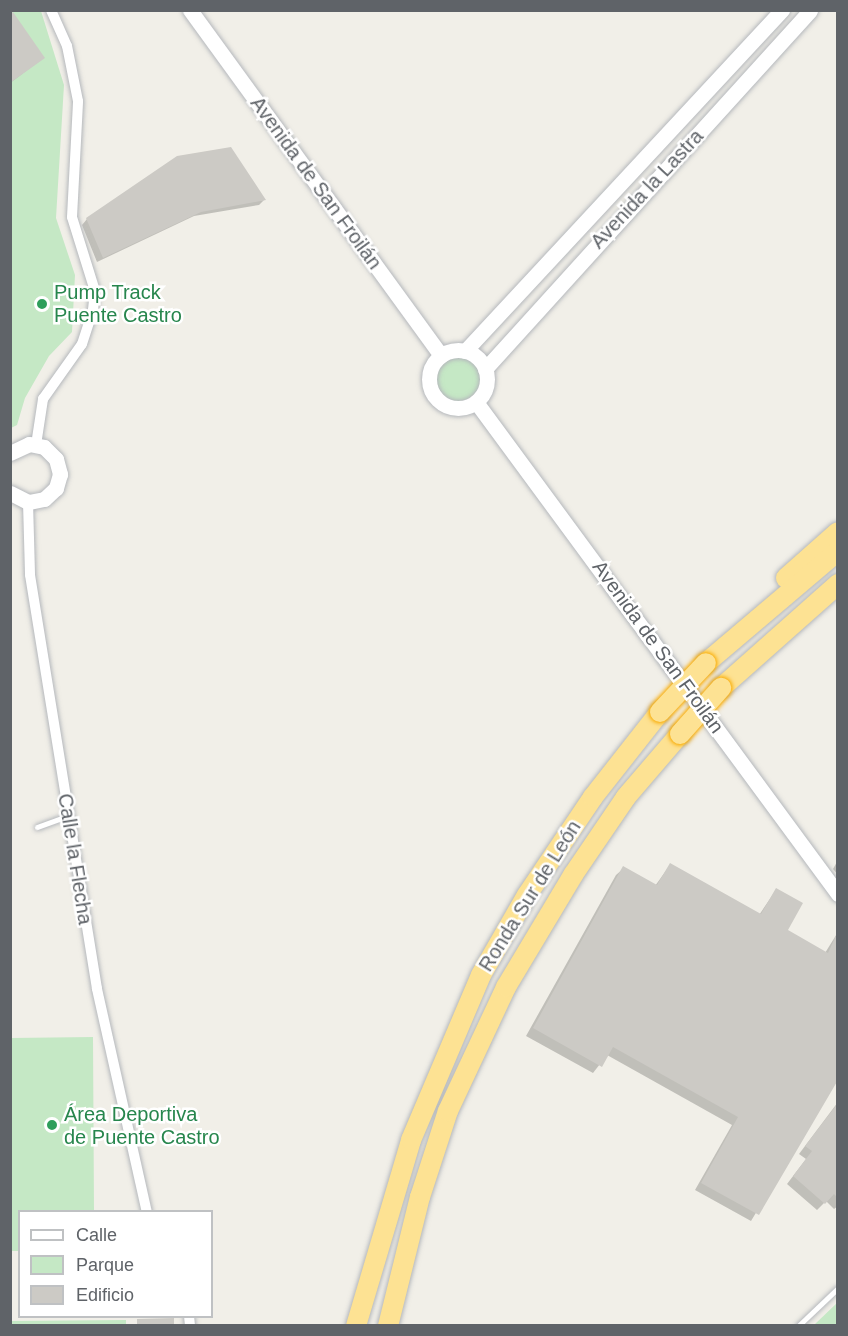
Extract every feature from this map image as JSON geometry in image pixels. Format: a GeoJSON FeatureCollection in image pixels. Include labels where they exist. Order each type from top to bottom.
{"type":"FeatureCollection","features":[{"type":"Feature","properties":{"kind":"highway"},"geometry":{"type":"LineString","coordinates":[[741,631],[790,573],[837,532]]}},
{"type":"Feature","properties":{"kind":"highway","name":"Ronda Sur de León"},"geometry":{"type":"LineString","coordinates":[[356,1326],[411,1140],[481,975],[527,895],[593,797],[660,712],[706,663],[741,631],[837,551]]}},
{"type":"Feature","properties":{"kind":"highway","name":"Ronda Sur de León"},"geometry":{"type":"LineString","coordinates":[[388,1326],[420,1197],[448,1111],[506,987],[573,874],[626,797],[721,688],[819,598],[837,586]]}},
{"type":"Feature","properties":{"kind":"main road","name":"Avenida de San Froilán"},"geometry":{"type":"LineString","coordinates":[[190,10],[441,355]]}},
{"type":"Feature","properties":{"kind":"main road","name":"Avenida la Lastra"},"geometry":{"type":"LineString","coordinates":[[465,351],[782,10]]}},
{"type":"Feature","properties":{"kind":"main road","name":"Avenida la Lastra"},"geometry":{"type":"LineString","coordinates":[[485,369],[810,10]]}},
{"type":"Feature","properties":{"kind":"main road"},"geometry":{"type":"LineString","coordinates":[[465,351],[477,357],[485,369],[487,381],[476,402],[449,407],[432,393],[429,372],[441,355],[465,351]]}},
{"type":"Feature","properties":{"kind":"main road","name":"Avenida de San Froilán"},"geometry":{"type":"LineString","coordinates":[[476,402],[837,894]]}},
{"type":"Feature","properties":{"kind":"main road"},"geometry":{"type":"LineString","coordinates":[[10,453],[21,446],[36,445],[51,452],[60,474],[50,494],[28,502],[10,493]]}},
{"type":"Feature","properties":{"kind":"street"},"geometry":{"type":"LineString","coordinates":[[36,445],[43,399],[82,344],[95,291],[72,217],[79,127],[75,82],[68,46],[51,10]]}},
{"type":"Feature","properties":{"kind":"street","name":"Calle la Flecha"},"geometry":{"type":"LineString","coordinates":[[28,502],[30,575],[68,816],[97,989],[147,1210]]}},
{"type":"Feature","properties":{"kind":"lane"},"geometry":{"type":"LineString","coordinates":[[38,827],[68,816]]}},
{"type":"Feature","properties":{"kind":"lane"},"geometry":{"type":"LineString","coordinates":[[798,1326],[837,1288]]}},
{"type":"Feature","properties":{"kind":"green space"},"geometry":{"type":"Polygon","coordinates":[[[11,11],[41,11],[64,85],[56,218],[75,275],[72,332],[49,356],[25,398],[17,425],[11,428],[11,11]]]}},
{"type":"Feature","properties":{"kind":"green space"},"geometry":{"type":"Polygon","coordinates":[[[458,357],[473,364],[480,379],[473,394],[458,401],[443,394],[436,379],[443,364],[458,357]]]}},
{"type":"Feature","properties":{"kind":"green space","name":"Área Deportiva de Puente Castro"},"geometry":{"type":"Polygon","coordinates":[[[93,1037],[94,1210],[18,1210],[18,1251],[11,1251],[11,1038],[93,1037]]]}},
{"type":"Feature","properties":{"kind":"green space"},"geometry":{"type":"Polygon","coordinates":[[[837,1303],[837,1325],[814,1325],[837,1303]]]}},
{"type":"Feature","properties":{"kind":"green space"},"geometry":{"type":"Polygon","coordinates":[[[126,1320],[126,1326],[10,1325],[11,1321],[126,1320]]]}},
{"type":"Feature","properties":{"kind":"building"},"geometry":{"type":"Polygon","coordinates":[[[13,12],[45,58],[10,83],[10,14],[13,12]]]}},
{"type":"Feature","properties":{"kind":"building"},"geometry":{"type":"Polygon","coordinates":[[[231,147],[266,200],[201,212],[103,258],[86,218],[177,156],[231,147]]]}},
{"type":"Feature","properties":{"kind":"building"},"geometry":{"type":"Polygon","coordinates":[[[670,863],[761,914],[776,888],[803,903],[788,930],[828,953],[838,931],[838,1080],[759,1215],[701,1183],[738,1117],[613,1047],[602,1067],[533,1028],[623,866],[657,885],[670,863]]]}},
{"type":"Feature","properties":{"kind":"building"},"geometry":{"type":"Polygon","coordinates":[[[838,1103],[838,1198],[834,1194],[825,1204],[793,1176],[812,1151],[805,1146],[838,1103]]]}},
{"type":"Feature","properties":{"kind":"building"},"geometry":{"type":"Polygon","coordinates":[[[174,1318],[174,1326],[137,1326],[137,1319],[174,1318]]]}},
{"type":"Feature","properties":{"kind":"place","name":"Pump Track Puente Castro"},"geometry":{"type":"Point","coordinates":[42,304]}},
{"type":"Feature","properties":{"kind":"place","name":"Área Deportiva de Puente Castro"},"geometry":{"type":"Point","coordinates":[52,1125]}}]}
